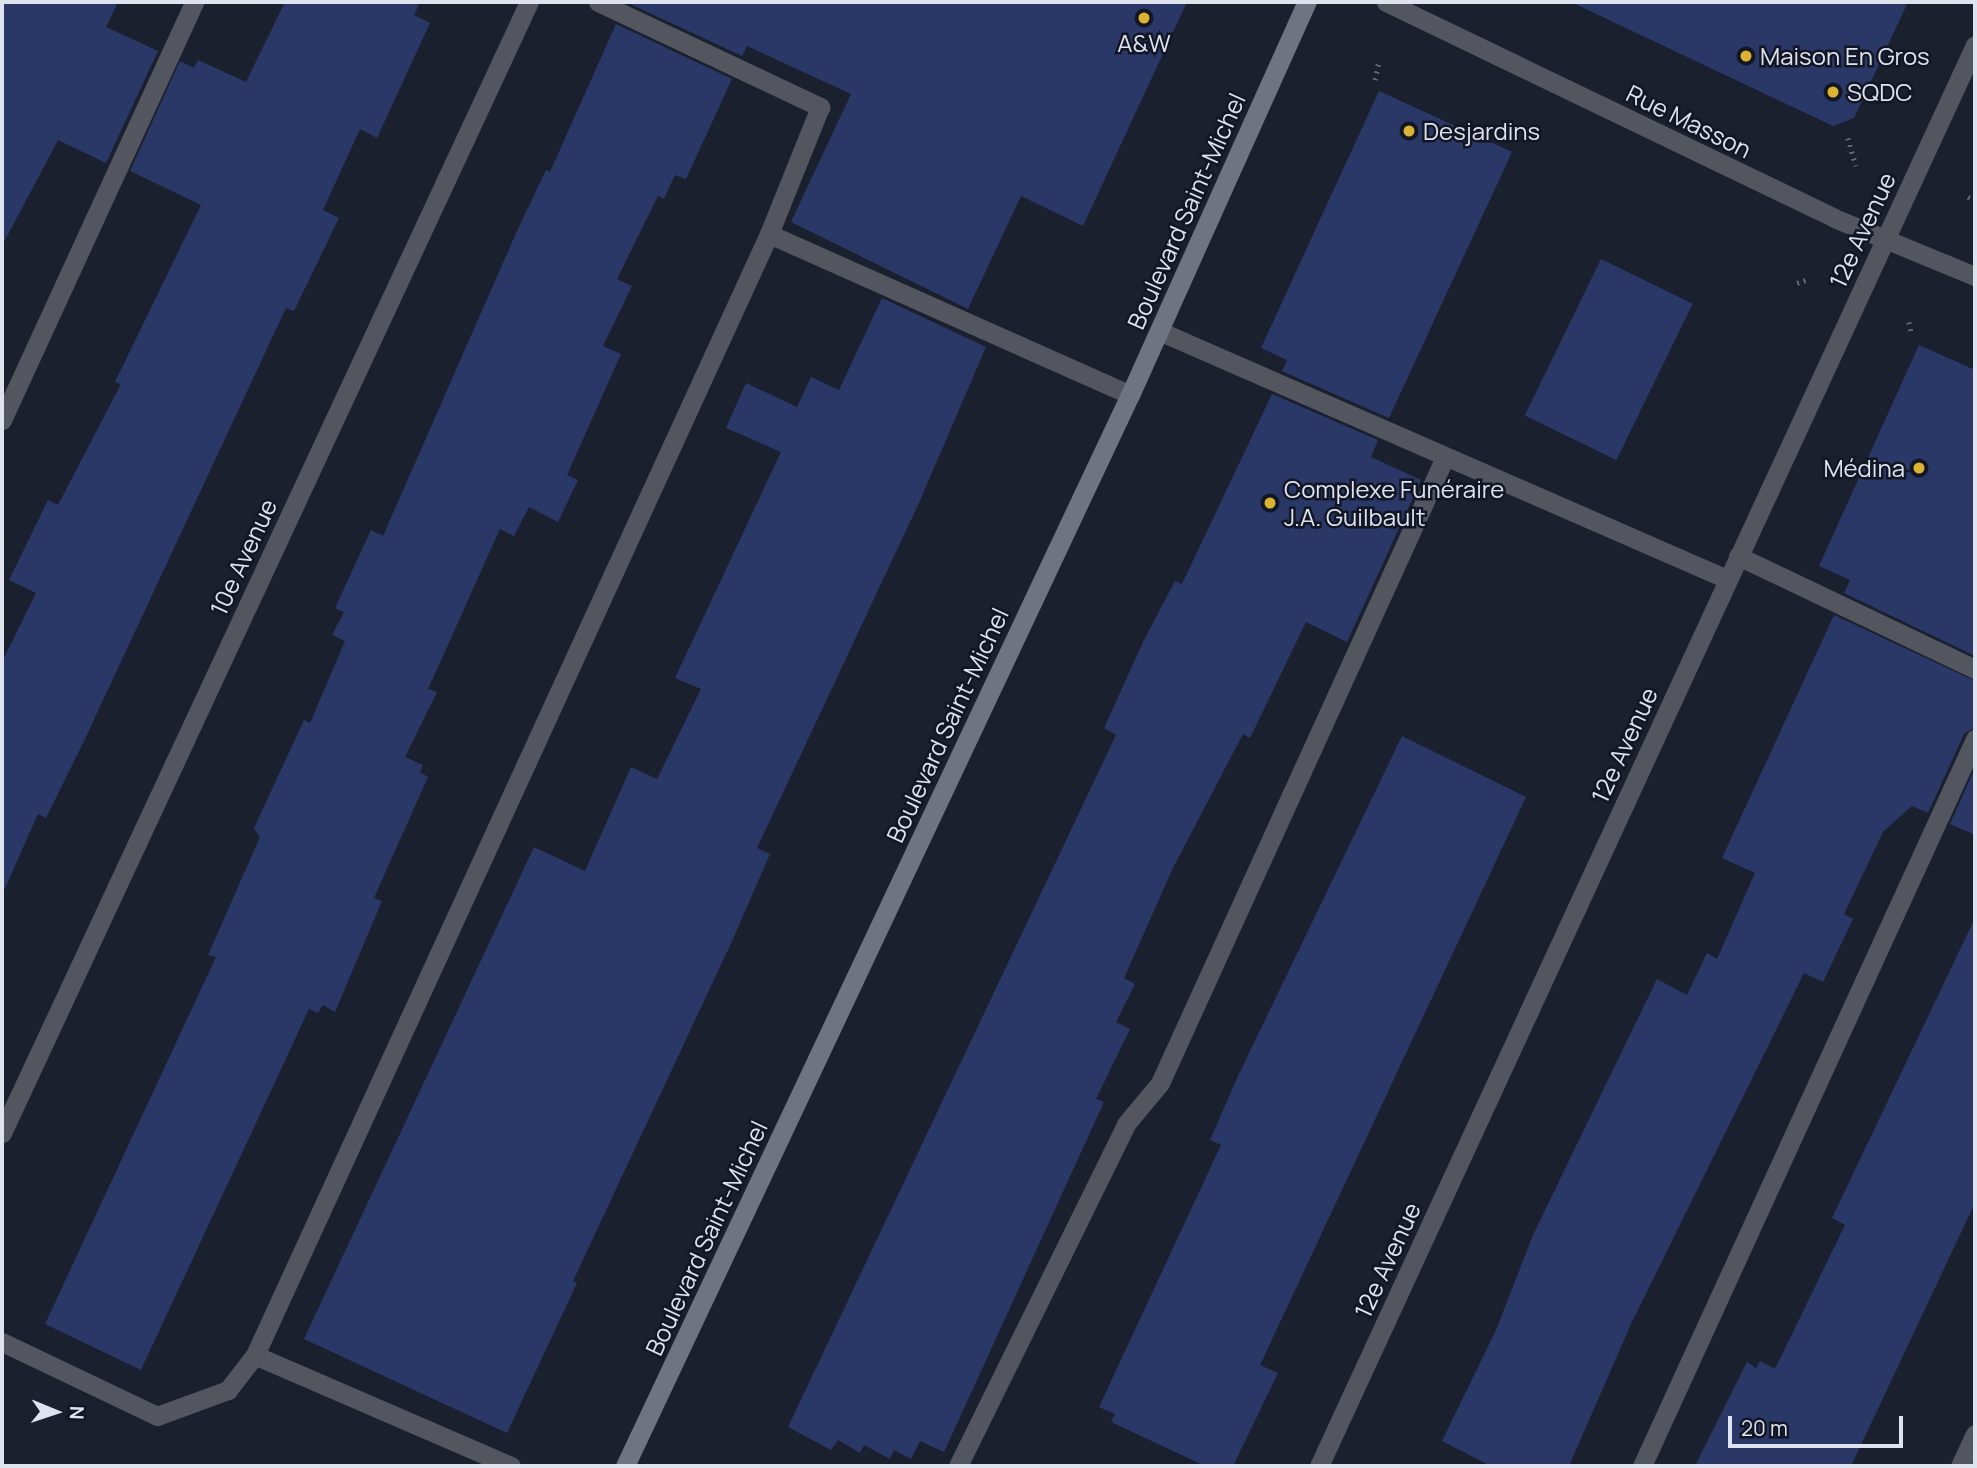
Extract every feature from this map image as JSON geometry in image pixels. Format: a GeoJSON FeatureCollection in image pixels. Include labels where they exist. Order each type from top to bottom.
{"type":"FeatureCollection","features":[{"type":"Feature","properties":{"kind":"main road","name":"Boulevard Saint-Michel"},"geometry":{"type":"LineString","coordinates":[[625,1466],[1130,395],[1307,2]]}},
{"type":"Feature","properties":{"kind":"street"},"geometry":{"type":"LineString","coordinates":[[2,420],[194,2]]}},
{"type":"Feature","properties":{"kind":"street","name":"10e Avenue"},"geometry":{"type":"LineString","coordinates":[[2,1133],[529,2]]}},
{"type":"Feature","properties":{"kind":"street"},"geometry":{"type":"LineString","coordinates":[[2,1342],[157,1416],[228,1391],[255,1355],[769,234],[820,107],[598,2]]}},
{"type":"Feature","properties":{"kind":"street","name":"Rue Masson"},"geometry":{"type":"LineString","coordinates":[[1386,2],[1834,218],[1975,276]]}},
{"type":"Feature","properties":{"kind":"street","name":"12e Avenue"},"geometry":{"type":"LineString","coordinates":[[1319,1466],[1884,237],[1975,45]]}},
{"type":"Feature","properties":{"kind":"street"},"geometry":{"type":"LineString","coordinates":[[769,234],[1130,395]]}},
{"type":"Feature","properties":{"kind":"street"},"geometry":{"type":"LineString","coordinates":[[1159,331],[1727,579]]}},
{"type":"Feature","properties":{"kind":"street"},"geometry":{"type":"LineString","coordinates":[[958,1466],[1126,1124],[1160,1083],[1445,457]]}},
{"type":"Feature","properties":{"kind":"street"},"geometry":{"type":"LineString","coordinates":[[1738,556],[1975,669]]}},
{"type":"Feature","properties":{"kind":"street"},"geometry":{"type":"LineString","coordinates":[[1642,1466],[1975,739]]}},
{"type":"Feature","properties":{"kind":"street"},"geometry":{"type":"LineString","coordinates":[[255,1355],[511,1466]]}},
{"type":"Feature","properties":{"kind":"street"},"geometry":{"type":"LineString","coordinates":[[1960,1466],[1975,1434]]}},
{"type":"Feature","properties":{"kind":"path"},"geometry":{"type":"LineString","coordinates":[[1375,80],[1378,64]]}},
{"type":"Feature","properties":{"kind":"path"},"geometry":{"type":"LineString","coordinates":[[1848,138],[1856,166]]}},
{"type":"Feature","properties":{"kind":"path"},"geometry":{"type":"LineString","coordinates":[[1968,197],[1975,201]]}},
{"type":"Feature","properties":{"kind":"path"},"geometry":{"type":"LineString","coordinates":[[1797,284],[1806,280]]}},
{"type":"Feature","properties":{"kind":"path"},"geometry":{"type":"LineString","coordinates":[[1909,321],[1912,335]]}},
{"type":"Feature","properties":{"kind":"building"},"geometry":{"type":"Polygon","coordinates":[[[2,2],[118,2],[106,27],[158,51],[106,163],[58,140],[2,246],[2,2]]]}},
{"type":"Feature","properties":{"kind":"building"},"geometry":{"type":"Polygon","coordinates":[[[285,2],[420,2],[414,15],[430,23],[377,138],[360,129],[323,210],[339,218],[294,311],[286,308],[84,741],[46,818],[38,814],[2,895],[2,662],[36,593],[9,580],[48,500],[58,505],[121,384],[115,382],[201,205],[130,171],[180,61],[194,68],[198,60],[246,82],[285,2]]]}},
{"type":"Feature","properties":{"kind":"building"},"geometry":{"type":"Polygon","coordinates":[[[626,2],[1187,2],[1083,226],[1021,196],[968,309],[791,222],[851,94],[747,46],[742,56],[626,2]]]}},
{"type":"Feature","properties":{"kind":"building"},"geometry":{"type":"Polygon","coordinates":[[[1571,2],[1908,2],[1854,118],[1833,126],[1571,2]]]}},
{"type":"Feature","properties":{"kind":"building"},"geometry":{"type":"Polygon","coordinates":[[[616,24],[732,79],[686,179],[675,175],[664,199],[658,196],[617,279],[632,286],[603,346],[621,354],[567,475],[578,480],[558,522],[529,507],[514,536],[500,529],[428,689],[437,692],[405,757],[423,765],[420,772],[428,777],[374,898],[382,901],[335,1012],[323,1005],[318,1013],[309,1009],[141,1370],[45,1324],[216,957],[208,955],[260,837],[254,828],[304,720],[310,723],[345,641],[332,635],[344,612],[335,608],[371,530],[383,536],[517,231],[546,170],[550,172],[616,24]]]}},
{"type":"Feature","properties":{"kind":"building"},"geometry":{"type":"Polygon","coordinates":[[[1379,91],[1512,152],[1389,418],[1282,371],[1287,360],[1261,348],[1379,91]]]}},
{"type":"Feature","properties":{"kind":"building"},"geometry":{"type":"Polygon","coordinates":[[[1601,259],[1693,304],[1616,460],[1525,415],[1601,259]]]}},
{"type":"Feature","properties":{"kind":"building"},"geometry":{"type":"Polygon","coordinates":[[[882,298],[986,347],[918,505],[757,848],[770,854],[733,939],[573,1281],[577,1283],[507,1433],[304,1339],[534,847],[585,871],[631,767],[657,779],[701,689],[675,678],[781,452],[726,428],[746,383],[797,407],[811,377],[839,390],[882,298]]]}},
{"type":"Feature","properties":{"kind":"building","name":"Médina"},"geometry":{"type":"Polygon","coordinates":[[[1919,345],[1975,370],[1975,656],[1844,593],[1850,580],[1819,566],[1919,345]]]}},
{"type":"Feature","properties":{"kind":"building"},"geometry":{"type":"Polygon","coordinates":[[[1272,394],[1378,440],[1371,457],[1421,480],[1347,642],[1306,622],[1250,738],[1243,734],[1173,868],[1124,978],[1135,984],[1116,1022],[1130,1029],[1096,1099],[1104,1102],[944,1452],[920,1441],[911,1459],[894,1450],[890,1459],[864,1445],[860,1453],[838,1440],[831,1450],[788,1427],[1116,735],[1104,728],[1144,640],[1175,581],[1182,584],[1272,394]]]}},
{"type":"Feature","properties":{"kind":"building"},"geometry":{"type":"Polygon","coordinates":[[[1834,615],[1975,681],[1975,727],[1964,734],[1928,813],[1912,806],[1883,832],[1844,914],[1853,919],[1823,982],[1804,973],[1631,1324],[1569,1466],[1491,1466],[1442,1441],[1496,1330],[1533,1235],[1657,979],[1687,995],[1707,953],[1717,959],[1755,873],[1722,858],[1834,615]]]}},
{"type":"Feature","properties":{"kind":"building"},"geometry":{"type":"Polygon","coordinates":[[[1402,736],[1526,797],[1260,1365],[1278,1373],[1233,1466],[1205,1466],[1111,1422],[1115,1414],[1099,1407],[1221,1145],[1210,1140],[1238,1076],[1402,736]]]}},
{"type":"Feature","properties":{"kind":"building"},"geometry":{"type":"Polygon","coordinates":[[[1975,768],[1975,835],[1950,824],[1975,768]]]}},
{"type":"Feature","properties":{"kind":"building"},"geometry":{"type":"Polygon","coordinates":[[[1975,918],[1975,1203],[1851,1466],[1695,1466],[1747,1362],[1756,1368],[1760,1361],[1775,1369],[1845,1225],[1832,1218],[1975,918]]]}},
{"type":"Feature","properties":{"kind":"place","name":"A&W"},"geometry":{"type":"Point","coordinates":[1144,18]}},
{"type":"Feature","properties":{"kind":"place","name":"Maison En Gros"},"geometry":{"type":"Point","coordinates":[1746,56]}},
{"type":"Feature","properties":{"kind":"place","name":"SQDC"},"geometry":{"type":"Point","coordinates":[1833,92]}},
{"type":"Feature","properties":{"kind":"place","name":"Desjardins"},"geometry":{"type":"Point","coordinates":[1409,131]}},
{"type":"Feature","properties":{"kind":"place","name":"Médina"},"geometry":{"type":"Point","coordinates":[1919,468]}},
{"type":"Feature","properties":{"kind":"place","name":"Complexe Funéraire J.A. Guilbault"},"geometry":{"type":"Point","coordinates":[1270,503]}}]}
